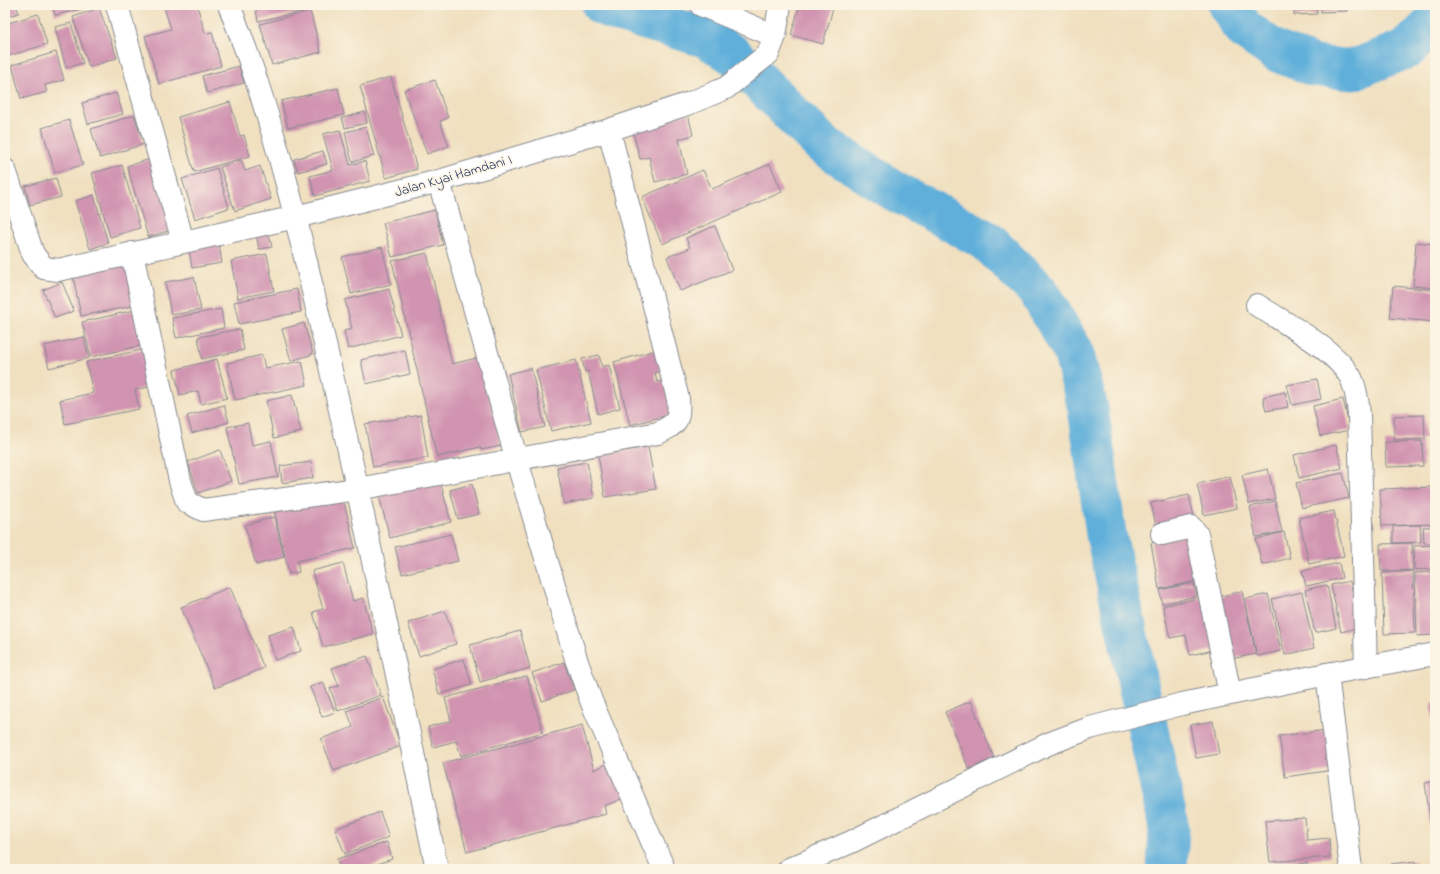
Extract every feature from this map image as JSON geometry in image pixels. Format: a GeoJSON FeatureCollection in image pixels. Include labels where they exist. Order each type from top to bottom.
{"type":"FeatureCollection","features":[{"type":"Feature","properties":{"kind":"street"},"geometry":{"type":"LineString","coordinates":[[117,5],[183,242]]}},
{"type":"Feature","properties":{"kind":"street"},"geometry":{"type":"LineString","coordinates":[[229,5],[250,57],[296,217],[358,489],[437,869]]}},
{"type":"Feature","properties":{"kind":"street"},"geometry":{"type":"LineString","coordinates":[[701,5],[771,45],[780,5]]}},
{"type":"Feature","properties":{"kind":"street","name":"Jalan Kyai Hamdani I"},"geometry":{"type":"LineString","coordinates":[[5,170],[33,254],[44,268],[58,270],[296,217],[439,180],[609,130],[690,103],[726,88],[771,45]]}},
{"type":"Feature","properties":{"kind":"street"},"geometry":{"type":"LineString","coordinates":[[132,253],[178,474],[187,502],[203,510],[358,489],[517,461],[658,433],[672,427],[679,415],[676,392],[609,130]]}},
{"type":"Feature","properties":{"kind":"street"},"geometry":{"type":"LineString","coordinates":[[439,180],[517,461],[592,703],[664,869]]}},
{"type":"Feature","properties":{"kind":"street"},"geometry":{"type":"LineString","coordinates":[[1257,306],[1332,354],[1351,378],[1358,403],[1359,415],[1366,667]]}},
{"type":"Feature","properties":{"kind":"street"},"geometry":{"type":"LineString","coordinates":[[1162,534],[1191,527],[1197,534],[1230,694]]}},
{"type":"Feature","properties":{"kind":"street"},"geometry":{"type":"LineString","coordinates":[[789,869],[851,842],[1048,744],[1090,728],[1182,704],[1327,674],[1435,654]]}},
{"type":"Feature","properties":{"kind":"street"},"geometry":{"type":"LineString","coordinates":[[1327,674],[1352,869]]}},
{"type":"Feature","properties":{"kind":"building"},"geometry":{"type":"Polygon","coordinates":[[[5,5],[16,5],[19,13],[5,17],[5,5]]]}},
{"type":"Feature","properties":{"kind":"building"},"geometry":{"type":"Polygon","coordinates":[[[52,5],[94,5],[95,6],[55,15],[52,5]]]}},
{"type":"Feature","properties":{"kind":"building"},"geometry":{"type":"Polygon","coordinates":[[[170,5],[197,5],[205,33],[212,32],[221,66],[159,84],[145,36],[171,29],[164,7],[170,5]]]}},
{"type":"Feature","properties":{"kind":"building"},"geometry":{"type":"Polygon","coordinates":[[[255,5],[328,5],[328,6],[258,21],[255,5]]]}},
{"type":"Feature","properties":{"kind":"building"},"geometry":{"type":"Polygon","coordinates":[[[800,5],[824,5],[833,8],[823,44],[791,35],[800,5]]]}},
{"type":"Feature","properties":{"kind":"building"},"geometry":{"type":"Polygon","coordinates":[[[1294,5],[1317,5],[1317,14],[1294,15],[1294,5]]]}},
{"type":"Feature","properties":{"kind":"building"},"geometry":{"type":"Polygon","coordinates":[[[1321,5],[1347,5],[1347,11],[1321,12],[1321,5]]]}},
{"type":"Feature","properties":{"kind":"building"},"geometry":{"type":"Polygon","coordinates":[[[99,8],[117,58],[89,67],[73,17],[99,8]]]}},
{"type":"Feature","properties":{"kind":"building"},"geometry":{"type":"Polygon","coordinates":[[[310,11],[321,52],[272,65],[260,24],[310,11]]]}},
{"type":"Feature","properties":{"kind":"building"},"geometry":{"type":"Polygon","coordinates":[[[38,14],[47,44],[5,57],[5,24],[38,14]]]}},
{"type":"Feature","properties":{"kind":"building"},"geometry":{"type":"Polygon","coordinates":[[[71,23],[83,63],[66,68],[55,27],[71,23]]]}},
{"type":"Feature","properties":{"kind":"building"},"geometry":{"type":"Polygon","coordinates":[[[56,52],[64,80],[45,85],[47,92],[21,99],[12,65],[56,52]]]}},
{"type":"Feature","properties":{"kind":"building"},"geometry":{"type":"Polygon","coordinates":[[[239,66],[244,83],[207,93],[202,76],[239,66]]]}},
{"type":"Feature","properties":{"kind":"building"},"geometry":{"type":"Polygon","coordinates":[[[391,77],[417,169],[386,178],[360,86],[391,77]]]}},
{"type":"Feature","properties":{"kind":"building"},"geometry":{"type":"Polygon","coordinates":[[[435,80],[448,118],[440,121],[449,146],[427,154],[404,90],[435,80]]]}},
{"type":"Feature","properties":{"kind":"building"},"geometry":{"type":"Polygon","coordinates":[[[338,88],[344,115],[288,128],[281,101],[338,88]]]}},
{"type":"Feature","properties":{"kind":"building"},"geometry":{"type":"Polygon","coordinates":[[[116,93],[123,114],[88,124],[82,103],[116,93]]]}},
{"type":"Feature","properties":{"kind":"building"},"geometry":{"type":"Polygon","coordinates":[[[230,102],[240,136],[244,135],[250,156],[194,172],[178,117],[230,102]]]}},
{"type":"Feature","properties":{"kind":"building"},"geometry":{"type":"Polygon","coordinates":[[[365,112],[367,123],[345,128],[342,118],[365,112]]]}},
{"type":"Feature","properties":{"kind":"building"},"geometry":{"type":"Polygon","coordinates":[[[688,114],[693,135],[679,139],[687,174],[655,182],[649,157],[640,159],[632,128],[688,114]]]}},
{"type":"Feature","properties":{"kind":"building"},"geometry":{"type":"Polygon","coordinates":[[[134,115],[144,144],[100,158],[91,129],[134,115]]]}},
{"type":"Feature","properties":{"kind":"building"},"geometry":{"type":"Polygon","coordinates":[[[69,120],[83,165],[55,173],[42,128],[69,120]]]}},
{"type":"Feature","properties":{"kind":"building"},"geometry":{"type":"Polygon","coordinates":[[[366,127],[374,156],[352,162],[345,132],[366,127]]]}},
{"type":"Feature","properties":{"kind":"building"},"geometry":{"type":"Polygon","coordinates":[[[340,130],[350,165],[365,161],[370,181],[315,196],[310,176],[333,170],[323,134],[340,130]]]}},
{"type":"Feature","properties":{"kind":"building"},"geometry":{"type":"Polygon","coordinates":[[[323,151],[327,164],[298,172],[294,159],[323,151]]]}},
{"type":"Feature","properties":{"kind":"building"},"geometry":{"type":"Polygon","coordinates":[[[154,158],[175,229],[148,237],[127,166],[154,158]]]}},
{"type":"Feature","properties":{"kind":"building"},"geometry":{"type":"Polygon","coordinates":[[[241,160],[245,171],[260,166],[271,199],[235,211],[220,167],[241,160]]]}},
{"type":"Feature","properties":{"kind":"building"},"geometry":{"type":"Polygon","coordinates":[[[770,164],[782,192],[662,244],[642,197],[703,170],[712,189],[770,164]]]}},
{"type":"Feature","properties":{"kind":"building"},"geometry":{"type":"Polygon","coordinates":[[[122,165],[140,228],[110,237],[92,173],[122,165]]]}},
{"type":"Feature","properties":{"kind":"building"},"geometry":{"type":"Polygon","coordinates":[[[217,168],[229,208],[195,219],[182,179],[217,168]]]}},
{"type":"Feature","properties":{"kind":"building"},"geometry":{"type":"Polygon","coordinates":[[[56,178],[61,197],[30,205],[25,186],[56,178]]]}},
{"type":"Feature","properties":{"kind":"building"},"geometry":{"type":"Polygon","coordinates":[[[94,195],[108,243],[90,249],[75,201],[94,195]]]}},
{"type":"Feature","properties":{"kind":"building"},"geometry":{"type":"Polygon","coordinates":[[[435,210],[443,245],[392,257],[383,223],[435,210]]]}},
{"type":"Feature","properties":{"kind":"building"},"geometry":{"type":"Polygon","coordinates":[[[267,226],[272,247],[259,249],[255,228],[267,226]]]}},
{"type":"Feature","properties":{"kind":"building"},"geometry":{"type":"Polygon","coordinates":[[[715,226],[732,270],[680,291],[667,257],[690,248],[686,238],[715,226]]]}},
{"type":"Feature","properties":{"kind":"building"},"geometry":{"type":"Polygon","coordinates":[[[218,237],[222,263],[192,268],[188,243],[218,237]]]}},
{"type":"Feature","properties":{"kind":"building"},"geometry":{"type":"Polygon","coordinates":[[[1416,242],[1435,244],[1435,288],[1413,286],[1416,242]]]}},
{"type":"Feature","properties":{"kind":"building"},"geometry":{"type":"Polygon","coordinates":[[[382,247],[391,284],[351,294],[342,257],[382,247]]]}},
{"type":"Feature","properties":{"kind":"building"},"geometry":{"type":"Polygon","coordinates":[[[427,253],[452,364],[481,357],[501,446],[481,450],[480,447],[437,457],[392,261],[427,253]]]}},
{"type":"Feature","properties":{"kind":"building"},"geometry":{"type":"Polygon","coordinates":[[[267,254],[274,291],[238,298],[231,261],[267,254]]]}},
{"type":"Feature","properties":{"kind":"building"},"geometry":{"type":"Polygon","coordinates":[[[129,260],[138,305],[81,316],[72,271],[129,260]]]}},
{"type":"Feature","properties":{"kind":"building"},"geometry":{"type":"Polygon","coordinates":[[[194,277],[201,310],[171,315],[165,282],[194,277]]]}},
{"type":"Feature","properties":{"kind":"building"},"geometry":{"type":"Polygon","coordinates":[[[62,282],[74,311],[55,318],[43,290],[62,282]]]}},
{"type":"Feature","properties":{"kind":"building"},"geometry":{"type":"Polygon","coordinates":[[[1393,286],[1435,290],[1435,322],[1390,318],[1393,286]]]}},
{"type":"Feature","properties":{"kind":"building"},"geometry":{"type":"Polygon","coordinates":[[[297,289],[301,312],[239,324],[234,302],[297,289]]]}},
{"type":"Feature","properties":{"kind":"building"},"geometry":{"type":"Polygon","coordinates":[[[389,289],[401,335],[348,349],[344,331],[352,329],[345,300],[389,289]]]}},
{"type":"Feature","properties":{"kind":"building"},"geometry":{"type":"Polygon","coordinates":[[[221,309],[224,328],[176,338],[172,318],[221,309]]]}},
{"type":"Feature","properties":{"kind":"building"},"geometry":{"type":"Polygon","coordinates":[[[135,310],[143,345],[91,357],[82,322],[135,310]]]}},
{"type":"Feature","properties":{"kind":"building"},"geometry":{"type":"Polygon","coordinates":[[[304,323],[313,354],[291,361],[282,329],[304,323]]]}},
{"type":"Feature","properties":{"kind":"building"},"geometry":{"type":"Polygon","coordinates":[[[240,329],[244,350],[202,359],[198,337],[240,329]]]}},
{"type":"Feature","properties":{"kind":"building"},"geometry":{"type":"Polygon","coordinates":[[[84,337],[89,358],[49,368],[44,346],[84,337]]]}},
{"type":"Feature","properties":{"kind":"building"},"geometry":{"type":"Polygon","coordinates":[[[150,348],[158,385],[135,390],[139,409],[65,424],[60,400],[93,393],[86,362],[150,348]]]}},
{"type":"Feature","properties":{"kind":"building"},"geometry":{"type":"Polygon","coordinates":[[[405,350],[410,374],[366,384],[361,360],[405,350]]]}},
{"type":"Feature","properties":{"kind":"building"},"geometry":{"type":"Polygon","coordinates":[[[656,350],[661,371],[655,373],[657,382],[663,380],[672,414],[630,425],[614,362],[656,350]]]}},
{"type":"Feature","properties":{"kind":"building"},"geometry":{"type":"Polygon","coordinates":[[[262,355],[265,368],[302,361],[307,385],[235,400],[227,363],[262,355]]]}},
{"type":"Feature","properties":{"kind":"building"},"geometry":{"type":"Polygon","coordinates":[[[599,355],[602,367],[609,365],[620,408],[598,414],[588,371],[585,372],[582,359],[599,355]]]}},
{"type":"Feature","properties":{"kind":"building"},"geometry":{"type":"Polygon","coordinates":[[[217,359],[227,398],[201,404],[198,391],[180,395],[174,370],[217,359]]]}},
{"type":"Feature","properties":{"kind":"building"},"geometry":{"type":"Polygon","coordinates":[[[576,360],[591,422],[551,431],[536,370],[576,360]]]}},
{"type":"Feature","properties":{"kind":"building"},"geometry":{"type":"Polygon","coordinates":[[[531,368],[545,427],[522,432],[508,374],[531,368]]]}},
{"type":"Feature","properties":{"kind":"building"},"geometry":{"type":"Polygon","coordinates":[[[1317,379],[1321,399],[1292,405],[1287,385],[1317,379]]]}},
{"type":"Feature","properties":{"kind":"building"},"geometry":{"type":"Polygon","coordinates":[[[1285,392],[1288,407],[1266,411],[1263,397],[1285,392]]]}},
{"type":"Feature","properties":{"kind":"building"},"geometry":{"type":"Polygon","coordinates":[[[292,395],[301,432],[274,438],[266,401],[292,395]]]}},
{"type":"Feature","properties":{"kind":"building"},"geometry":{"type":"Polygon","coordinates":[[[1343,399],[1350,430],[1320,436],[1313,406],[1343,399]]]}},
{"type":"Feature","properties":{"kind":"building"},"geometry":{"type":"Polygon","coordinates":[[[224,405],[229,422],[192,433],[187,416],[224,405]]]}},
{"type":"Feature","properties":{"kind":"building"},"geometry":{"type":"Polygon","coordinates":[[[421,415],[428,458],[373,467],[365,424],[421,415]]]}},
{"type":"Feature","properties":{"kind":"building"},"geometry":{"type":"Polygon","coordinates":[[[1424,415],[1425,439],[1394,440],[1394,416],[1424,415]]]}},
{"type":"Feature","properties":{"kind":"building"},"geometry":{"type":"Polygon","coordinates":[[[248,423],[252,445],[271,441],[278,477],[239,484],[227,427],[248,423]]]}},
{"type":"Feature","properties":{"kind":"building"},"geometry":{"type":"Polygon","coordinates":[[[1422,441],[1423,466],[1386,467],[1385,442],[1422,441]]]}},
{"type":"Feature","properties":{"kind":"building"},"geometry":{"type":"Polygon","coordinates":[[[1336,445],[1342,468],[1299,478],[1294,455],[1336,445]]]}},
{"type":"Feature","properties":{"kind":"building"},"geometry":{"type":"Polygon","coordinates":[[[648,447],[656,489],[605,497],[598,455],[648,447]]]}},
{"type":"Feature","properties":{"kind":"building"},"geometry":{"type":"Polygon","coordinates":[[[220,450],[231,481],[198,493],[188,462],[220,450]]]}},
{"type":"Feature","properties":{"kind":"building"},"geometry":{"type":"Polygon","coordinates":[[[311,462],[313,478],[282,483],[280,466],[311,462]]]}},
{"type":"Feature","properties":{"kind":"building"},"geometry":{"type":"Polygon","coordinates":[[[587,462],[594,498],[564,504],[557,467],[587,462]]]}},
{"type":"Feature","properties":{"kind":"building"},"geometry":{"type":"Polygon","coordinates":[[[1268,469],[1275,499],[1249,504],[1242,475],[1268,469]]]}},
{"type":"Feature","properties":{"kind":"building"},"geometry":{"type":"Polygon","coordinates":[[[1343,473],[1349,498],[1302,508],[1296,483],[1343,473]]]}},
{"type":"Feature","properties":{"kind":"building"},"geometry":{"type":"Polygon","coordinates":[[[1230,476],[1237,508],[1204,515],[1197,484],[1230,476]]]}},
{"type":"Feature","properties":{"kind":"building"},"geometry":{"type":"Polygon","coordinates":[[[439,477],[451,522],[390,538],[378,492],[439,477]]]}},
{"type":"Feature","properties":{"kind":"building"},"geometry":{"type":"Polygon","coordinates":[[[472,484],[479,514],[458,519],[450,490],[472,484]]]}},
{"type":"Feature","properties":{"kind":"building"},"geometry":{"type":"Polygon","coordinates":[[[1432,487],[1433,524],[1382,526],[1380,489],[1432,487]]]}},
{"type":"Feature","properties":{"kind":"building"},"geometry":{"type":"Polygon","coordinates":[[[342,493],[355,548],[297,561],[299,572],[289,574],[274,509],[342,493]]]}},
{"type":"Feature","properties":{"kind":"building"},"geometry":{"type":"Polygon","coordinates":[[[1189,495],[1195,521],[1157,530],[1151,503],[1189,495]]]}},
{"type":"Feature","properties":{"kind":"building"},"geometry":{"type":"Polygon","coordinates":[[[1275,501],[1282,532],[1256,537],[1250,507],[1275,501]]]}},
{"type":"Feature","properties":{"kind":"building"},"geometry":{"type":"Polygon","coordinates":[[[1334,511],[1344,556],[1309,564],[1299,518],[1334,511]]]}},
{"type":"Feature","properties":{"kind":"building"},"geometry":{"type":"Polygon","coordinates":[[[274,517],[284,557],[256,565],[245,525],[274,517]]]}},
{"type":"Feature","properties":{"kind":"building"},"geometry":{"type":"Polygon","coordinates":[[[1420,525],[1421,542],[1393,543],[1393,526],[1420,525]]]}},
{"type":"Feature","properties":{"kind":"building"},"geometry":{"type":"Polygon","coordinates":[[[1423,527],[1435,527],[1435,543],[1424,543],[1423,527]]]}},
{"type":"Feature","properties":{"kind":"building"},"geometry":{"type":"Polygon","coordinates":[[[1284,532],[1290,558],[1262,565],[1256,539],[1284,532]]]}},
{"type":"Feature","properties":{"kind":"building"},"geometry":{"type":"Polygon","coordinates":[[[451,534],[458,561],[402,574],[395,547],[451,534]]]}},
{"type":"Feature","properties":{"kind":"building"},"geometry":{"type":"Polygon","coordinates":[[[1189,535],[1202,580],[1159,589],[1151,543],[1189,535]]]}},
{"type":"Feature","properties":{"kind":"building"},"geometry":{"type":"Polygon","coordinates":[[[1412,543],[1413,570],[1381,571],[1380,544],[1412,543]]]}},
{"type":"Feature","properties":{"kind":"building"},"geometry":{"type":"Polygon","coordinates":[[[1435,545],[1435,569],[1415,570],[1414,546],[1435,545]]]}},
{"type":"Feature","properties":{"kind":"building"},"geometry":{"type":"Polygon","coordinates":[[[343,563],[353,601],[363,598],[373,634],[323,647],[313,612],[323,609],[312,571],[343,563]]]}},
{"type":"Feature","properties":{"kind":"building"},"geometry":{"type":"Polygon","coordinates":[[[1339,563],[1342,578],[1306,586],[1302,571],[1339,563]]]}},
{"type":"Feature","properties":{"kind":"building"},"geometry":{"type":"Polygon","coordinates":[[[1413,571],[1415,633],[1384,634],[1382,573],[1413,571]]]}},
{"type":"Feature","properties":{"kind":"building"},"geometry":{"type":"Polygon","coordinates":[[[1435,572],[1435,635],[1417,636],[1415,573],[1435,572]]]}},
{"type":"Feature","properties":{"kind":"building"},"geometry":{"type":"Polygon","coordinates":[[[1350,581],[1361,627],[1341,632],[1331,585],[1350,581]]]}},
{"type":"Feature","properties":{"kind":"building"},"geometry":{"type":"Polygon","coordinates":[[[1194,583],[1197,596],[1162,604],[1160,590],[1194,583]]]}},
{"type":"Feature","properties":{"kind":"building"},"geometry":{"type":"Polygon","coordinates":[[[1327,585],[1336,628],[1315,633],[1305,590],[1327,585]]]}},
{"type":"Feature","properties":{"kind":"building"},"geometry":{"type":"Polygon","coordinates":[[[230,587],[264,668],[215,688],[181,607],[230,587]]]}},
{"type":"Feature","properties":{"kind":"building"},"geometry":{"type":"Polygon","coordinates":[[[1242,591],[1256,654],[1231,659],[1218,597],[1242,591]]]}},
{"type":"Feature","properties":{"kind":"building"},"geometry":{"type":"Polygon","coordinates":[[[1302,592],[1314,648],[1285,655],[1272,599],[1302,592]]]}},
{"type":"Feature","properties":{"kind":"building"},"geometry":{"type":"Polygon","coordinates":[[[1268,594],[1281,651],[1257,656],[1245,599],[1268,594]]]}},
{"type":"Feature","properties":{"kind":"building"},"geometry":{"type":"Polygon","coordinates":[[[1206,596],[1218,649],[1190,655],[1186,635],[1170,638],[1163,606],[1206,596]]]}},
{"type":"Feature","properties":{"kind":"building"},"geometry":{"type":"Polygon","coordinates":[[[445,611],[456,644],[419,656],[408,623],[445,611]]]}},
{"type":"Feature","properties":{"kind":"building"},"geometry":{"type":"Polygon","coordinates":[[[294,627],[301,651],[275,660],[268,635],[294,627]]]}},
{"type":"Feature","properties":{"kind":"building"},"geometry":{"type":"Polygon","coordinates":[[[520,631],[530,668],[480,682],[470,645],[520,631]]]}},
{"type":"Feature","properties":{"kind":"building"},"geometry":{"type":"Polygon","coordinates":[[[367,656],[381,695],[338,711],[330,688],[339,686],[332,668],[367,656]]]}},
{"type":"Feature","properties":{"kind":"building"},"geometry":{"type":"Polygon","coordinates":[[[464,659],[472,685],[439,694],[432,669],[464,659]]]}},
{"type":"Feature","properties":{"kind":"building"},"geometry":{"type":"Polygon","coordinates":[[[564,662],[574,690],[542,701],[532,673],[564,662]]]}},
{"type":"Feature","properties":{"kind":"building"},"geometry":{"type":"Polygon","coordinates":[[[527,676],[543,732],[461,756],[456,741],[433,747],[428,727],[451,721],[445,698],[527,676]]]}},
{"type":"Feature","properties":{"kind":"building"},"geometry":{"type":"Polygon","coordinates":[[[323,682],[335,712],[322,717],[310,687],[323,682]]]}},
{"type":"Feature","properties":{"kind":"building"},"geometry":{"type":"Polygon","coordinates":[[[383,697],[401,746],[334,771],[321,739],[353,727],[347,711],[383,697]]]}},
{"type":"Feature","properties":{"kind":"building"},"geometry":{"type":"Polygon","coordinates":[[[971,701],[994,758],[969,769],[945,712],[971,701]]]}},
{"type":"Feature","properties":{"kind":"building"},"geometry":{"type":"Polygon","coordinates":[[[1431,703],[1435,703],[1435,725],[1434,725],[1431,703]]]}},
{"type":"Feature","properties":{"kind":"building"},"geometry":{"type":"Polygon","coordinates":[[[1213,721],[1219,754],[1196,758],[1190,725],[1213,721]]]}},
{"type":"Feature","properties":{"kind":"building"},"geometry":{"type":"Polygon","coordinates":[[[582,725],[594,770],[610,762],[626,797],[604,806],[606,814],[467,852],[443,763],[582,725]]]}},
{"type":"Feature","properties":{"kind":"building"},"geometry":{"type":"Polygon","coordinates":[[[1327,730],[1333,770],[1285,777],[1279,736],[1327,730]]]}},
{"type":"Feature","properties":{"kind":"building"},"geometry":{"type":"Polygon","coordinates":[[[1435,781],[1435,833],[1432,833],[1425,783],[1435,781]]]}},
{"type":"Feature","properties":{"kind":"building"},"geometry":{"type":"Polygon","coordinates":[[[380,812],[389,837],[345,854],[335,829],[380,812]]]}},
{"type":"Feature","properties":{"kind":"building"},"geometry":{"type":"Polygon","coordinates":[[[1305,818],[1307,840],[1329,838],[1330,857],[1270,862],[1265,821],[1305,818]]]}},
{"type":"Feature","properties":{"kind":"building"},"geometry":{"type":"Polygon","coordinates":[[[387,842],[392,859],[363,869],[340,869],[337,859],[387,842]]]}},
{"type":"Feature","properties":{"kind":"building"},"geometry":{"type":"Polygon","coordinates":[[[1415,861],[1416,869],[1391,869],[1391,864],[1415,861]]]}},
{"type":"Feature","properties":{"kind":"building"},"geometry":{"type":"Polygon","coordinates":[[[1307,863],[1308,869],[1276,869],[1276,868],[1307,863]]]}},
{"type":"Feature","properties":{"kind":"waterway"},"geometry":{"type":"LineString","coordinates":[[602,5],[615,11],[705,37],[732,54],[822,144],[893,190],[987,241],[1038,291],[1073,351],[1088,408],[1106,534],[1169,828],[1167,869]]}},
{"type":"Feature","properties":{"kind":"waterway"},"geometry":{"type":"LineString","coordinates":[[1228,5],[1244,29],[1275,51],[1314,66],[1353,70],[1408,48],[1435,22]]}}]}
